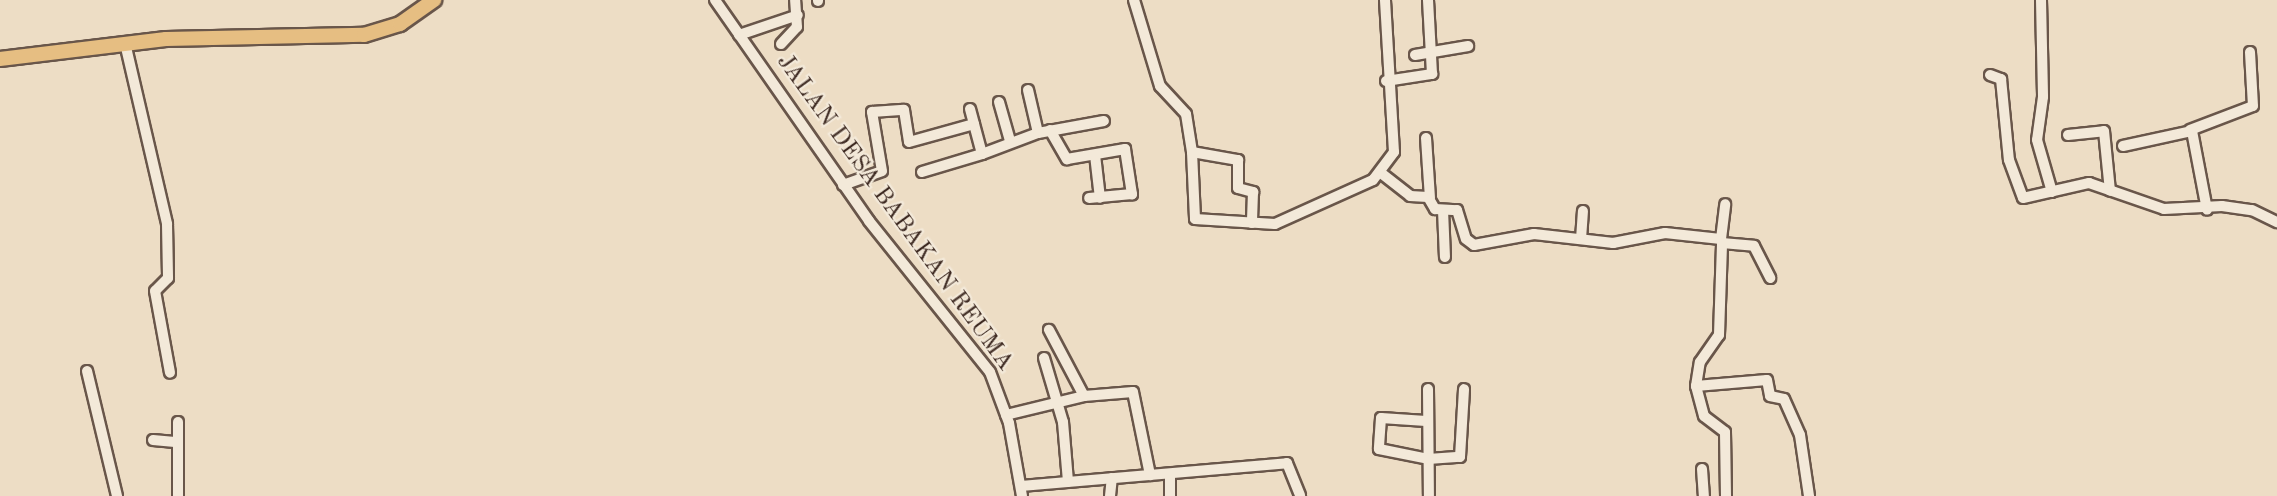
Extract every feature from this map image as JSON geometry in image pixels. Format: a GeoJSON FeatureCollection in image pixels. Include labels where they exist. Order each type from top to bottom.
{"type":"FeatureCollection","features":[{"type":"Feature","properties":{"kind":"main road"},"geometry":{"type":"LineString","coordinates":[[0,59],[125,43],[364,35],[400,24],[434,0]]}},
{"type":"Feature","properties":{"kind":"street","name":"JALAN DESA BABAKAN REUMA"},"geometry":{"type":"LineString","coordinates":[[715,0],[843,185],[981,359],[1006,415],[1022,491]]}},
{"type":"Feature","properties":{"kind":"street"},"geometry":{"type":"LineString","coordinates":[[781,44],[797,27],[798,15],[795,0]]}},
{"type":"Feature","properties":{"kind":"street"},"geometry":{"type":"LineString","coordinates":[[1134,0],[1160,86],[1186,114],[1192,152],[1191,218],[1252,223],[1287,221],[1337,201],[1381,172],[1394,152],[1386,81],[1385,0]]}},
{"type":"Feature","properties":{"kind":"street"},"geometry":{"type":"LineString","coordinates":[[1386,81],[1430,76],[1428,0]]}},
{"type":"Feature","properties":{"kind":"street"},"geometry":{"type":"LineString","coordinates":[[2042,0],[2043,97],[2037,148],[2052,192]]}},
{"type":"Feature","properties":{"kind":"street"},"geometry":{"type":"LineString","coordinates":[[739,35],[798,15]]}},
{"type":"Feature","properties":{"kind":"street"},"geometry":{"type":"LineString","coordinates":[[125,43],[167,224],[168,279],[155,291],[170,374]]}},
{"type":"Feature","properties":{"kind":"street"},"geometry":{"type":"LineString","coordinates":[[1414,56],[1468,46]]}},
{"type":"Feature","properties":{"kind":"street"},"geometry":{"type":"LineString","coordinates":[[2123,146],[2190,130],[2253,106],[2250,52]]}},
{"type":"Feature","properties":{"kind":"street"},"geometry":{"type":"LineString","coordinates":[[1990,75],[2001,79],[2009,160],[2019,193],[2027,198],[2089,183],[2164,209],[2252,210],[2277,222]]}},
{"type":"Feature","properties":{"kind":"street"},"geometry":{"type":"LineString","coordinates":[[1028,90],[1038,133]]}},
{"type":"Feature","properties":{"kind":"street"},"geometry":{"type":"LineString","coordinates":[[999,102],[1010,141]]}},
{"type":"Feature","properties":{"kind":"street"},"geometry":{"type":"LineString","coordinates":[[970,109],[982,154]]}},
{"type":"Feature","properties":{"kind":"street"},"geometry":{"type":"LineString","coordinates":[[843,185],[882,171],[872,112],[904,110],[909,142],[974,124]]}},
{"type":"Feature","properties":{"kind":"street"},"geometry":{"type":"LineString","coordinates":[[922,172],[982,154],[1010,141],[1038,133],[1104,121]]}},
{"type":"Feature","properties":{"kind":"street"},"geometry":{"type":"LineString","coordinates":[[1050,130],[1067,159],[1095,154],[1125,149],[1132,194],[1095,198],[1095,154]]}},
{"type":"Feature","properties":{"kind":"street"},"geometry":{"type":"LineString","coordinates":[[2190,130],[2207,210]]}},
{"type":"Feature","properties":{"kind":"street"},"geometry":{"type":"LineString","coordinates":[[2068,135],[2104,131],[2109,191]]}},
{"type":"Feature","properties":{"kind":"street"},"geometry":{"type":"LineString","coordinates":[[1426,138],[1430,198],[1435,209],[1459,211],[1466,239],[1474,245],[1534,234],[1613,243],[1665,233],[1754,246],[1770,278]]}},
{"type":"Feature","properties":{"kind":"street"},"geometry":{"type":"LineString","coordinates":[[1192,152],[1238,160],[1238,188],[1252,192],[1252,223]]}},
{"type":"Feature","properties":{"kind":"street"},"geometry":{"type":"LineString","coordinates":[[1381,172],[1410,196],[1430,198]]}},
{"type":"Feature","properties":{"kind":"street"},"geometry":{"type":"LineString","coordinates":[[1725,204],[1721,241],[1719,335],[1700,362],[1696,386],[1704,416],[1725,432],[1726,496]]}},
{"type":"Feature","properties":{"kind":"street"},"geometry":{"type":"LineString","coordinates":[[1443,210],[1445,257]]}},
{"type":"Feature","properties":{"kind":"street"},"geometry":{"type":"LineString","coordinates":[[1581,239],[1583,211]]}},
{"type":"Feature","properties":{"kind":"street"},"geometry":{"type":"LineString","coordinates":[[1049,330],[1084,396]]}},
{"type":"Feature","properties":{"kind":"street"},"geometry":{"type":"LineString","coordinates":[[1044,358],[1059,403],[1068,482]]}},
{"type":"Feature","properties":{"kind":"street"},"geometry":{"type":"LineString","coordinates":[[87,371],[117,496]]}},
{"type":"Feature","properties":{"kind":"street"},"geometry":{"type":"LineString","coordinates":[[1696,386],[1767,380],[1770,396],[1784,399],[1800,435],[1809,496]]}},
{"type":"Feature","properties":{"kind":"street"},"geometry":{"type":"LineString","coordinates":[[1428,389],[1426,421],[1429,496]]}},
{"type":"Feature","properties":{"kind":"street"},"geometry":{"type":"LineString","coordinates":[[1426,421],[1383,417],[1378,446],[1383,452],[1428,459],[1461,455],[1464,389]]}},
{"type":"Feature","properties":{"kind":"street"},"geometry":{"type":"LineString","coordinates":[[1006,415],[1084,396],[1133,392],[1150,475]]}},
{"type":"Feature","properties":{"kind":"street"},"geometry":{"type":"LineString","coordinates":[[178,422],[176,442],[178,496]]}},
{"type":"Feature","properties":{"kind":"street"},"geometry":{"type":"LineString","coordinates":[[153,440],[176,442]]}},
{"type":"Feature","properties":{"kind":"street"},"geometry":{"type":"LineString","coordinates":[[1022,491],[1068,482],[1150,475],[1170,477],[1287,463],[1300,496]]}},
{"type":"Feature","properties":{"kind":"street"},"geometry":{"type":"LineString","coordinates":[[1702,469],[1704,496]]}},
{"type":"Feature","properties":{"kind":"street"},"geometry":{"type":"LineString","coordinates":[[1170,477],[1170,496]]}},
{"type":"Feature","properties":{"kind":"street"},"geometry":{"type":"LineString","coordinates":[[1110,496],[1112,478]]}}]}
